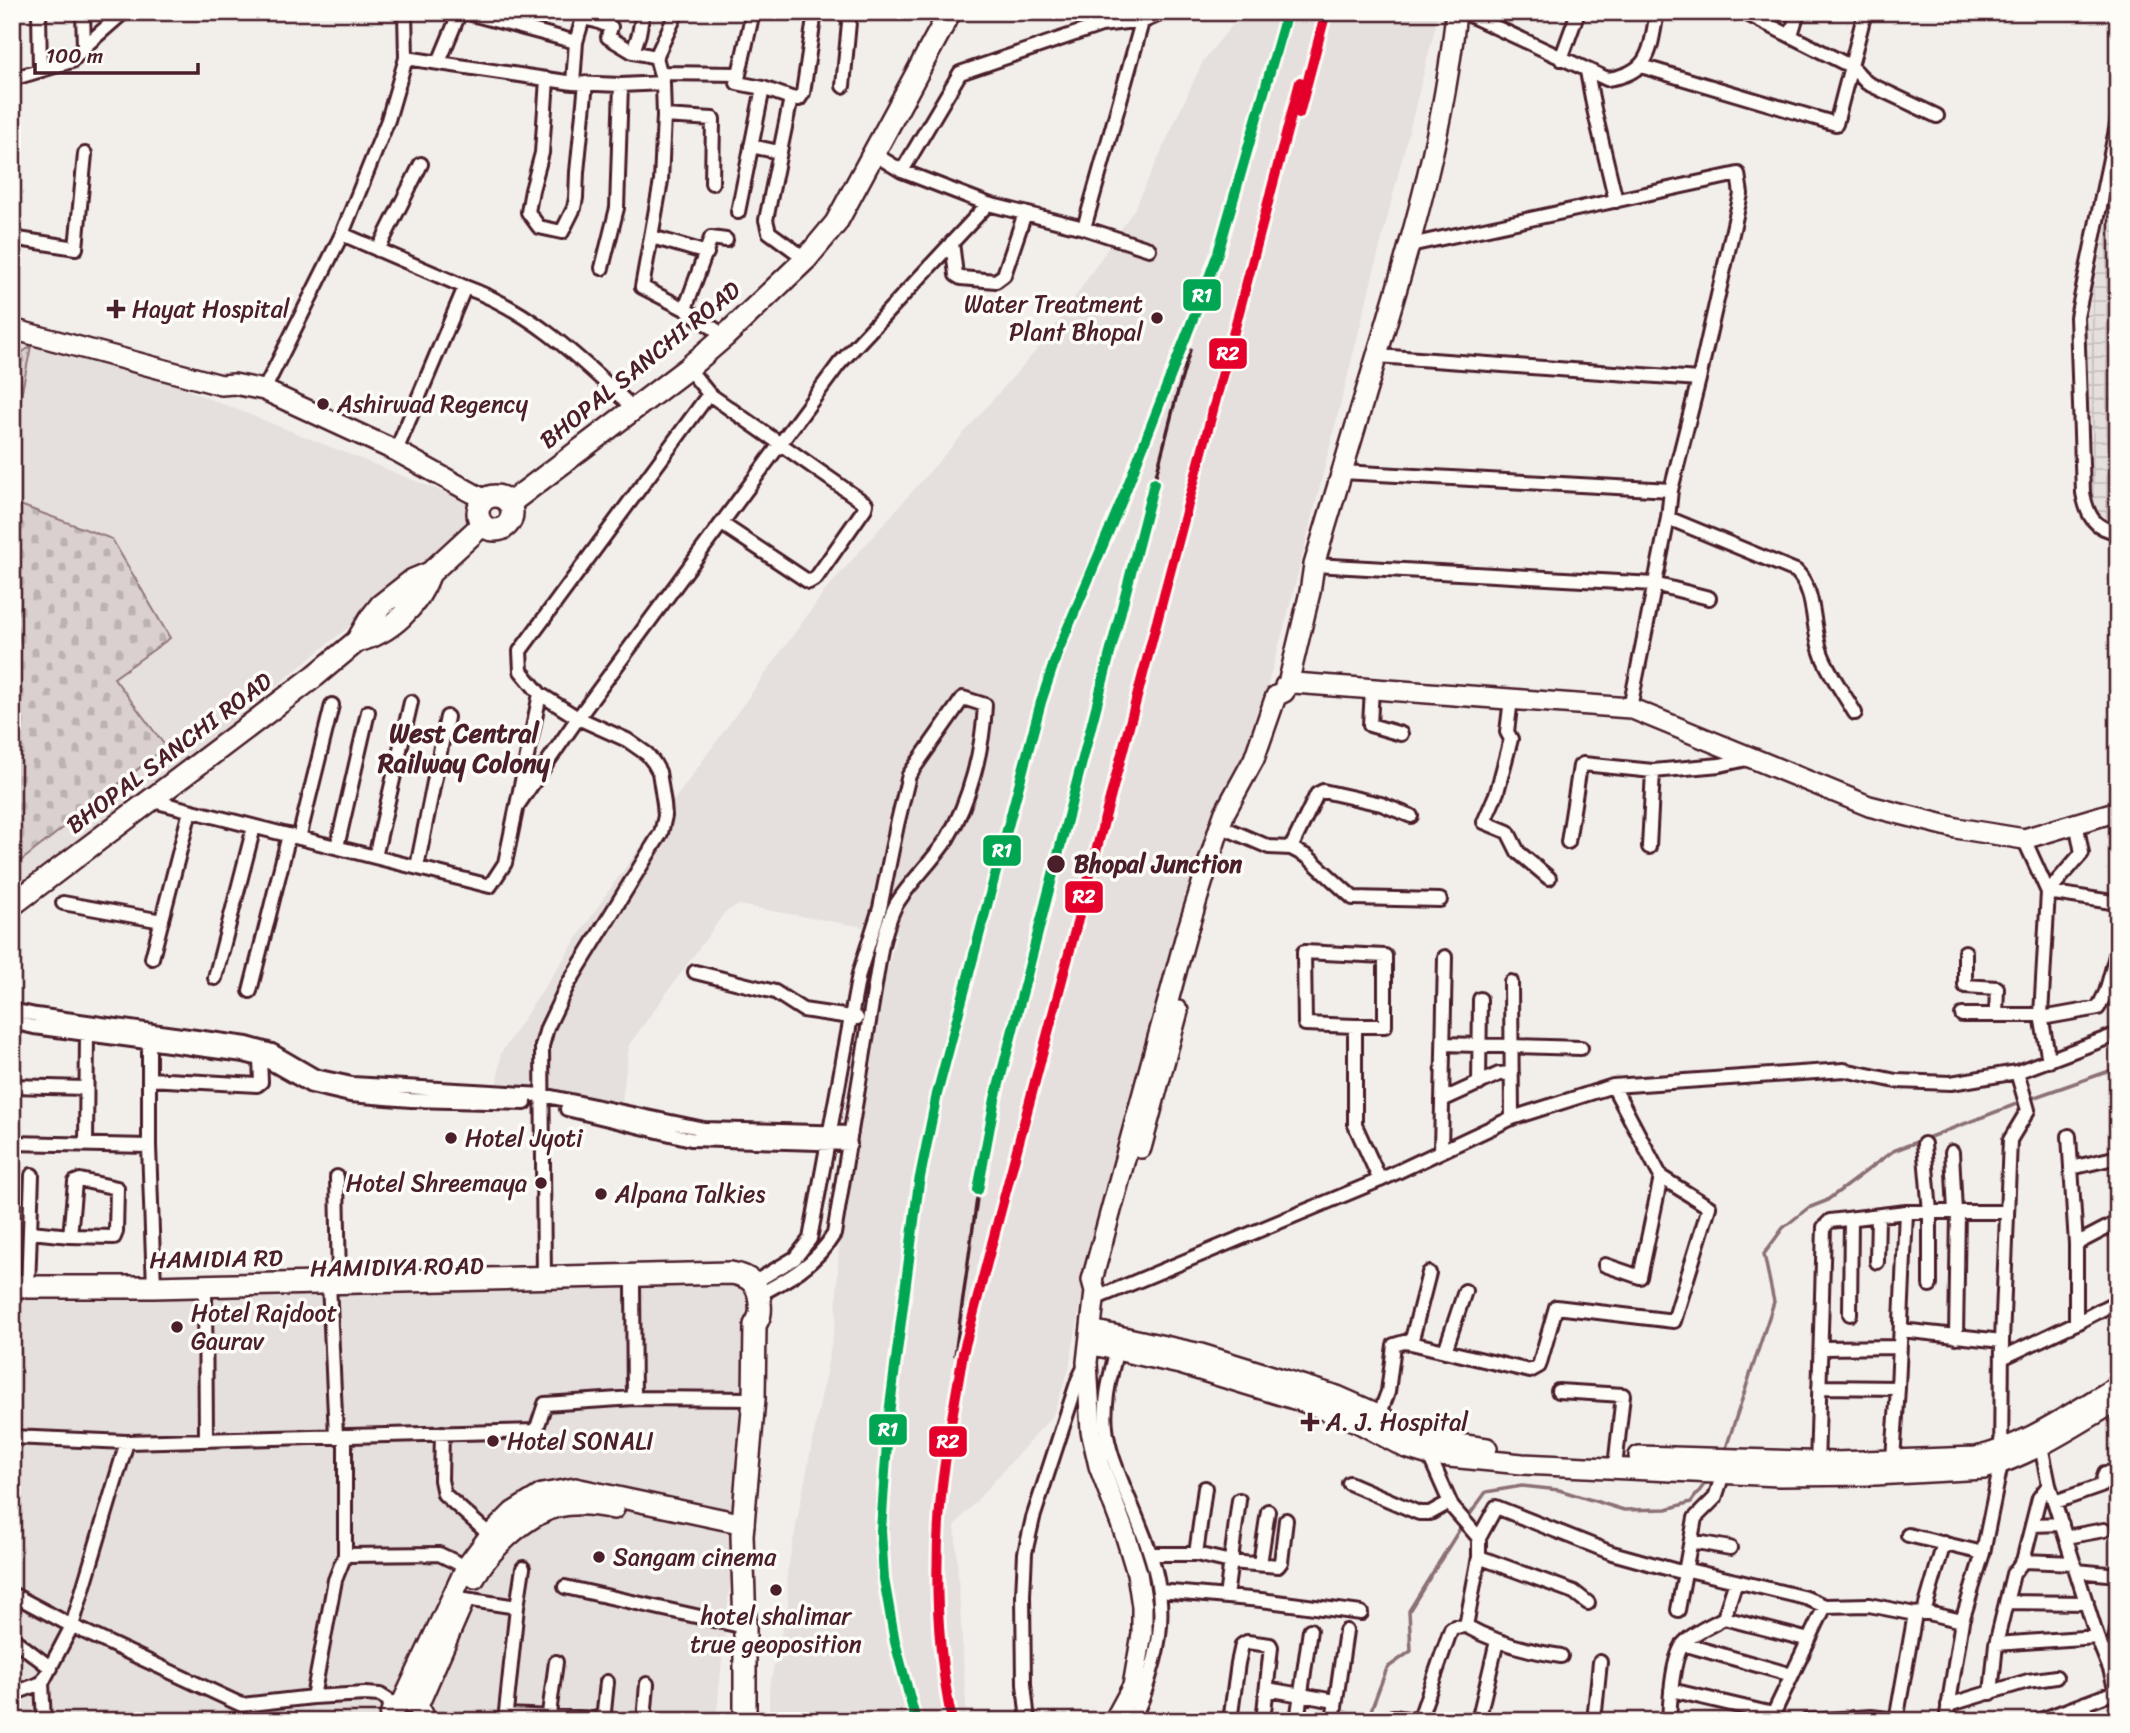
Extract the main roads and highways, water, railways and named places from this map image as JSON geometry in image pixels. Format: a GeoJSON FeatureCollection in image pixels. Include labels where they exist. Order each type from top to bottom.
{"type":"FeatureCollection","features":[{"type":"Feature","properties":{"kind":"main road","name":"BHOPAL SANCHI ROAD"},"geometry":{"type":"LineString","coordinates":[[510,503],[688,368],[806,259],[836,223],[950,12]]}},
{"type":"Feature","properties":{"kind":"main road"},"geometry":{"type":"LineString","coordinates":[[1114,1721],[1133,1686],[1142,1634],[1142,1606],[1137,1573],[1099,1466],[1091,1430],[1089,1345],[1094,1295],[1107,1267],[1167,1056],[1182,970],[1223,846],[1225,828],[1269,752],[1286,700],[1286,688],[1314,565],[1428,177],[1453,42],[1463,13]]}},
{"type":"Feature","properties":{"kind":"main road"},"geometry":{"type":"LineString","coordinates":[[19,328],[167,365],[223,376],[234,384],[264,390],[396,452],[485,500]]}},
{"type":"Feature","properties":{"kind":"main road"},"geometry":{"type":"LineString","coordinates":[[495,496],[510,503],[512,514],[508,525],[492,530],[482,525],[478,509],[485,500],[495,496]]}},
{"type":"Feature","properties":{"kind":"main road","name":"BHOPAL SANCHI ROAD"},"geometry":{"type":"LineString","coordinates":[[12,905],[357,642],[381,605],[413,580],[430,573],[482,525]]}},
{"type":"Feature","properties":{"kind":"main road"},"geometry":{"type":"LineString","coordinates":[[1286,688],[1372,688],[1630,708],[1869,806],[1956,828],[2024,839],[2118,811]]}},
{"type":"Feature","properties":{"kind":"main road"},"geometry":{"type":"LineString","coordinates":[[545,1284],[732,1273],[742,1275],[751,1291],[750,1314],[755,1325],[754,1399],[743,1530],[745,1721]]}},
{"type":"Feature","properties":{"kind":"main road","name":"HAMIDIYA ROAD"},"geometry":{"type":"LineString","coordinates":[[18,1289],[155,1299],[204,1292],[332,1287],[545,1284],[730,1284],[751,1291]]}},
{"type":"Feature","properties":{"kind":"main road","name":"HAMIDIA RD"},"geometry":{"type":"LineString","coordinates":[[18,1289],[154,1287],[204,1292]]}},
{"type":"Feature","properties":{"kind":"main road"},"geometry":{"type":"LineString","coordinates":[[1089,1345],[1181,1356],[1357,1422],[1377,1423],[1435,1440],[1723,1474],[1817,1468],[1893,1459],[1968,1458],[1991,1454],[2001,1457],[2041,1446],[2118,1400]]}},
{"type":"Feature","properties":{"kind":"main road"},"geometry":{"type":"LineString","coordinates":[[1089,1345],[1181,1356]]}},
{"type":"Feature","properties":{"kind":"main road"},"geometry":{"type":"LineString","coordinates":[[1377,1423],[1406,1448],[1429,1455],[1522,1464],[1615,1461],[1962,1471],[1984,1469],[2026,1438],[2118,1386]]}},
{"type":"Feature","properties":{"kind":"main road"},"geometry":{"type":"LineString","coordinates":[[406,1711],[466,1567],[490,1535],[513,1512],[542,1494],[743,1530]]}},
{"type":"Feature","properties":{"kind":"main road"},"geometry":{"type":"LineString","coordinates":[[406,1711],[477,1573],[500,1544],[518,1529],[570,1497]]}},
{"type":"Feature","properties":{"kind":"waterway"},"geometry":{"type":"LineString","coordinates":[[1726,1448],[1774,1302],[1764,1254],[1783,1228],[1808,1208],[1826,1201],[1893,1151],[2118,1068]]}},
{"type":"Feature","properties":{"kind":"waterway"},"geometry":{"type":"LineString","coordinates":[[1367,1721],[1387,1668],[1411,1651],[1409,1611],[1486,1492],[1522,1486],[1559,1490],[1624,1510],[1667,1509],[1691,1502],[1706,1482]]}},
{"type":"Feature","properties":{"kind":"railway"},"geometry":{"type":"LineString","coordinates":[[916,1721],[895,1642],[884,1579],[881,1530],[889,1414],[919,1182],[937,1094],[1041,702],[1058,651],[1122,500],[1218,253],[1287,12]]}},
{"type":"Feature","properties":{"kind":"railway"},"geometry":{"type":"LineString","coordinates":[[955,1355],[982,1163],[995,1099],[1190,350]]}},
{"type":"Feature","properties":{"kind":"place","name":"Hayat Hospital"},"geometry":{"type":"Point","coordinates":[116,309]}},
{"type":"Feature","properties":{"kind":"place","name":"Water Treatment Plant Bhopal"},"geometry":{"type":"Point","coordinates":[1157,318]}},
{"type":"Feature","properties":{"kind":"place","name":"Ashirwad Regency"},"geometry":{"type":"Point","coordinates":[323,404]}},
{"type":"Feature","properties":{"kind":"place","name":"Bhopal Junction"},"geometry":{"type":"Point","coordinates":[1056,864]}},
{"type":"Feature","properties":{"kind":"place","name":"Hotel Jyoti"},"geometry":{"type":"Point","coordinates":[451,1138]}},
{"type":"Feature","properties":{"kind":"place","name":"Hotel Shreemaya"},"geometry":{"type":"Point","coordinates":[541,1183]}},
{"type":"Feature","properties":{"kind":"place","name":"Alpana Talkies"},"geometry":{"type":"Point","coordinates":[601,1194]}},
{"type":"Feature","properties":{"kind":"place","name":"Hotel Rajdoot Gaurav"},"geometry":{"type":"Point","coordinates":[177,1327]}},
{"type":"Feature","properties":{"kind":"place","name":"A. J. Hospital"},"geometry":{"type":"Point","coordinates":[1310,1422]}},
{"type":"Feature","properties":{"kind":"place","name":"Hotel SONALI"},"geometry":{"type":"Point","coordinates":[493,1441]}},
{"type":"Feature","properties":{"kind":"place","name":"Sangam cinema"},"geometry":{"type":"Point","coordinates":[599,1557]}},
{"type":"Feature","properties":{"kind":"place","name":"hotel shalimar true geoposition"},"geometry":{"type":"Point","coordinates":[776,1590]}},
{"type":"Feature","properties":{"kind":"district","name":"West Central Railway Colony"},"geometry":{"type":"Point","coordinates":[464,748]}}]}
